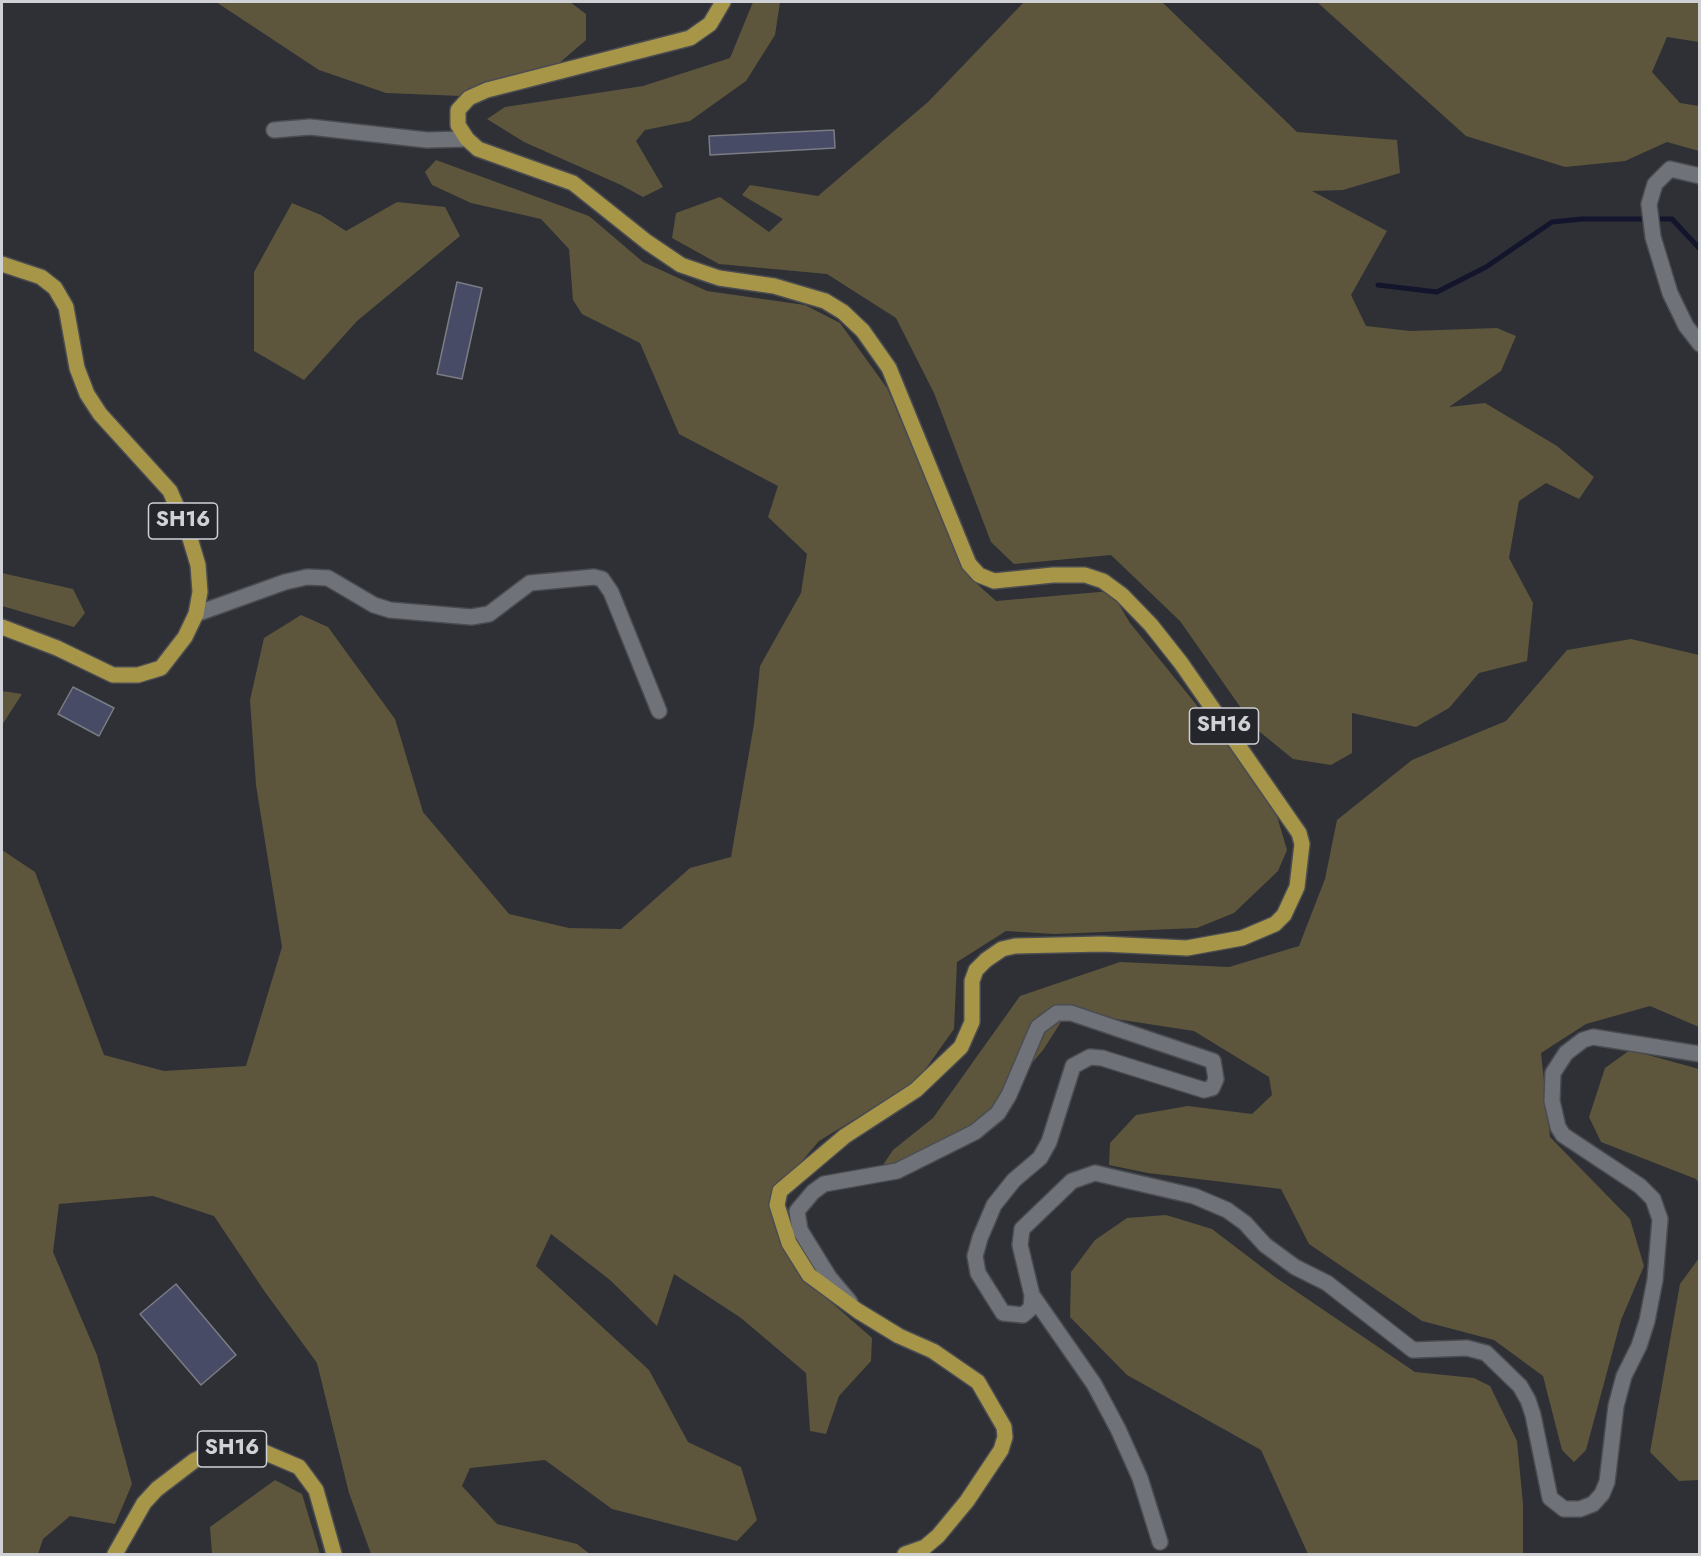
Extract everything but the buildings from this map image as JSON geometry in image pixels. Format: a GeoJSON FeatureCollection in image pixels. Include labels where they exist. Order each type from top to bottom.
{"type":"FeatureCollection","features":[{"type":"Feature","properties":{"kind":"main road"},"geometry":{"type":"LineString","coordinates":[[467,139],[458,125],[458,110],[469,98],[518,80],[690,38],[710,24],[723,2]]}},
{"type":"Feature","properties":{"kind":"main road","name":"SH16"},"geometry":{"type":"LineString","coordinates":[[467,139],[478,148],[573,183],[647,242],[681,265],[719,279],[784,289],[825,302],[843,312],[863,331],[889,368],[969,564],[979,575],[994,581],[1085,574],[1103,580],[1122,595],[1151,625],[1181,663],[1299,833],[1302,844],[1297,887],[1284,915],[1275,924],[1242,938],[1187,948],[1102,944],[1015,946],[1002,949],[976,970],[972,981],[972,1022],[962,1047],[916,1090],[845,1136],[792,1179],[777,1198],[789,1243],[809,1275],[858,1311],[898,1336],[933,1351],[978,1382],[1004,1427],[1005,1437],[1001,1450],[967,1501],[938,1536],[925,1547],[905,1554]]}},
{"type":"Feature","properties":{"kind":"main road","name":"SH16"},"geometry":{"type":"LineString","coordinates":[[2,264],[41,277],[55,288],[66,307],[77,368],[87,394],[100,414],[170,491],[189,535],[198,565],[200,592],[196,614],[185,637],[161,668],[138,675],[113,675],[57,648],[2,627]]}},
{"type":"Feature","properties":{"kind":"main road","name":"SH16"},"geometry":{"type":"LineString","coordinates":[[114,1554],[144,1503],[157,1489],[195,1460],[220,1449],[259,1450],[299,1467],[316,1491],[334,1554]]}},
{"type":"Feature","properties":{"kind":"street"},"geometry":{"type":"LineString","coordinates":[[274,130],[309,127],[427,140],[467,139]]}},
{"type":"Feature","properties":{"kind":"street"},"geometry":{"type":"LineString","coordinates":[[1700,176],[1670,169],[1655,184],[1649,204],[1653,237],[1670,293],[1686,326],[1700,344]]}},
{"type":"Feature","properties":{"kind":"street"},"geometry":{"type":"LineString","coordinates":[[196,614],[285,582],[307,577],[328,578],[374,605],[390,610],[471,617],[489,614],[530,583],[594,577],[602,579],[611,592],[659,711]]}},
{"type":"Feature","properties":{"kind":"street"},"geometry":{"type":"LineString","coordinates":[[858,1311],[829,1277],[800,1230],[797,1211],[813,1192],[824,1184],[897,1171],[975,1132],[998,1113],[1009,1095],[1038,1027],[1057,1013],[1071,1013],[1213,1061],[1216,1079],[1209,1090],[1102,1059],[1090,1057],[1072,1066],[1049,1142],[1040,1158],[1014,1180],[994,1205],[975,1256],[978,1273],[1003,1313],[1023,1315],[1031,1308],[1032,1295],[1020,1245],[1022,1229],[1072,1181],[1095,1173],[1194,1196],[1227,1210],[1245,1223],[1265,1245],[1295,1267],[1327,1283],[1413,1350],[1467,1348],[1486,1353],[1520,1386],[1527,1400],[1533,1415],[1550,1498],[1564,1509],[1580,1509],[1593,1504],[1602,1494],[1607,1482],[1616,1406],[1624,1376],[1639,1346],[1647,1321],[1655,1280],[1659,1219],[1653,1199],[1640,1186],[1563,1135],[1558,1127],[1552,1101],[1553,1073],[1566,1053],[1583,1040],[1593,1037],[1700,1054]]}},
{"type":"Feature","properties":{"kind":"street"},"geometry":{"type":"LineString","coordinates":[[1032,1295],[1094,1384],[1118,1429],[1140,1478],[1160,1542]]}},
{"type":"Feature","properties":{"kind":"shaded area"},"geometry":{"type":"Polygon","coordinates":[[[216,2],[570,2],[586,14],[586,40],[550,71],[487,97],[386,93],[319,70],[216,2]]]}},
{"type":"Feature","properties":{"kind":"shaded area"},"geometry":{"type":"Polygon","coordinates":[[[753,2],[780,2],[775,35],[746,81],[690,121],[645,130],[636,141],[663,187],[643,197],[524,142],[487,119],[505,107],[643,86],[730,58],[753,2]]]}},
{"type":"Feature","properties":{"kind":"shaded area"},"geometry":{"type":"Polygon","coordinates":[[[1024,2],[1162,2],[1297,132],[1397,140],[1400,173],[1343,190],[1312,191],[1387,231],[1351,295],[1366,326],[1410,331],[1497,328],[1516,336],[1501,371],[1449,407],[1485,403],[1557,446],[1594,477],[1579,499],[1546,483],[1519,501],[1509,558],[1533,603],[1527,661],[1479,673],[1449,708],[1416,727],[1352,713],[1352,753],[1331,765],[1293,759],[1255,728],[1180,621],[1111,555],[1014,564],[991,542],[934,393],[896,318],[827,274],[719,264],[672,238],[676,213],[720,197],[769,232],[783,219],[742,195],[750,185],[818,196],[928,102],[1024,2]]]}},
{"type":"Feature","properties":{"kind":"shaded area"},"geometry":{"type":"Polygon","coordinates":[[[1317,2],[1699,2],[1699,42],[1667,37],[1652,72],[1680,103],[1699,106],[1699,151],[1667,142],[1625,161],[1565,167],[1466,136],[1317,2]]]}},
{"type":"Feature","properties":{"kind":"shaded area"},"geometry":{"type":"Polygon","coordinates":[[[436,160],[589,216],[643,262],[707,291],[805,305],[840,323],[887,388],[942,515],[975,582],[996,601],[1111,591],[1130,623],[1217,730],[1276,813],[1287,850],[1278,871],[1234,913],[1197,928],[1055,934],[1006,931],[957,962],[954,1029],[917,1081],[819,1141],[769,1200],[784,1249],[823,1295],[872,1338],[871,1361],[839,1396],[826,1434],[810,1431],[806,1373],[741,1318],[674,1274],[657,1326],[610,1280],[551,1234],[536,1266],[649,1370],[688,1442],[741,1467],[757,1520],[737,1541],[612,1509],[545,1460],[470,1468],[462,1486],[497,1524],[577,1544],[590,1554],[371,1554],[349,1493],[317,1363],[265,1292],[214,1216],[153,1196],[59,1204],[53,1252],[97,1355],[132,1484],[115,1524],[70,1516],[43,1539],[38,1554],[2,1554],[2,850],[35,872],[104,1055],[164,1071],[246,1066],[282,947],[256,785],[250,700],[264,638],[301,615],[328,627],[395,719],[423,812],[509,914],[569,928],[621,929],[690,868],[731,857],[754,724],[760,666],[801,593],[807,554],[768,517],[778,486],[679,434],[640,343],[582,314],[573,300],[569,249],[541,219],[471,203],[432,185],[425,172],[436,160]]]}},
{"type":"Feature","properties":{"kind":"shaded area"},"geometry":{"type":"Polygon","coordinates":[[[397,202],[445,207],[460,236],[357,321],[304,380],[254,351],[254,272],[292,203],[321,215],[346,231],[397,202]]]}},
{"type":"Feature","properties":{"kind":"shaded area"},"geometry":{"type":"Polygon","coordinates":[[[2,573],[73,589],[85,613],[74,627],[2,606],[2,573]]]}},
{"type":"Feature","properties":{"kind":"shaded area"},"geometry":{"type":"Polygon","coordinates":[[[1631,639],[1699,655],[1699,1027],[1650,1006],[1586,1024],[1541,1053],[1550,1137],[1630,1219],[1644,1266],[1621,1320],[1586,1450],[1574,1462],[1562,1450],[1543,1376],[1494,1340],[1422,1321],[1309,1244],[1281,1189],[1148,1173],[1109,1165],[1110,1143],[1136,1115],[1188,1106],[1252,1114],[1272,1095],[1269,1077],[1194,1031],[1096,1016],[1061,1022],[1043,1050],[982,1122],[888,1172],[883,1165],[893,1150],[933,1118],[1020,996],[1120,962],[1229,967],[1299,946],[1325,879],[1337,820],[1412,760],[1506,721],[1567,650],[1631,639]]]}},
{"type":"Feature","properties":{"kind":"shaded area"},"geometry":{"type":"Polygon","coordinates":[[[2,691],[22,694],[2,725],[2,691]]]}},
{"type":"Feature","properties":{"kind":"shaded area"},"geometry":{"type":"Polygon","coordinates":[[[1630,1050],[1699,1069],[1699,1184],[1696,1179],[1601,1142],[1589,1117],[1605,1068],[1630,1050]]]}},
{"type":"Feature","properties":{"kind":"shaded area"},"geometry":{"type":"Polygon","coordinates":[[[1166,1215],[1212,1229],[1275,1277],[1415,1372],[1474,1378],[1490,1386],[1517,1441],[1523,1504],[1523,1554],[1308,1554],[1261,1450],[1127,1375],[1070,1317],[1071,1272],[1095,1240],[1127,1218],[1166,1215]]]}},
{"type":"Feature","properties":{"kind":"shaded area"},"geometry":{"type":"Polygon","coordinates":[[[1699,1258],[1699,1480],[1679,1481],[1650,1452],[1680,1284],[1699,1258]]]}},
{"type":"Feature","properties":{"kind":"shaded area"},"geometry":{"type":"Polygon","coordinates":[[[275,1480],[302,1494],[320,1554],[212,1554],[210,1527],[275,1480]]]}},
{"type":"Feature","properties":{"kind":"waterway"},"geometry":{"type":"LineString","coordinates":[[1378,285],[1437,292],[1486,267],[1552,222],[1582,219],[1672,219],[1700,249]]}}]}
